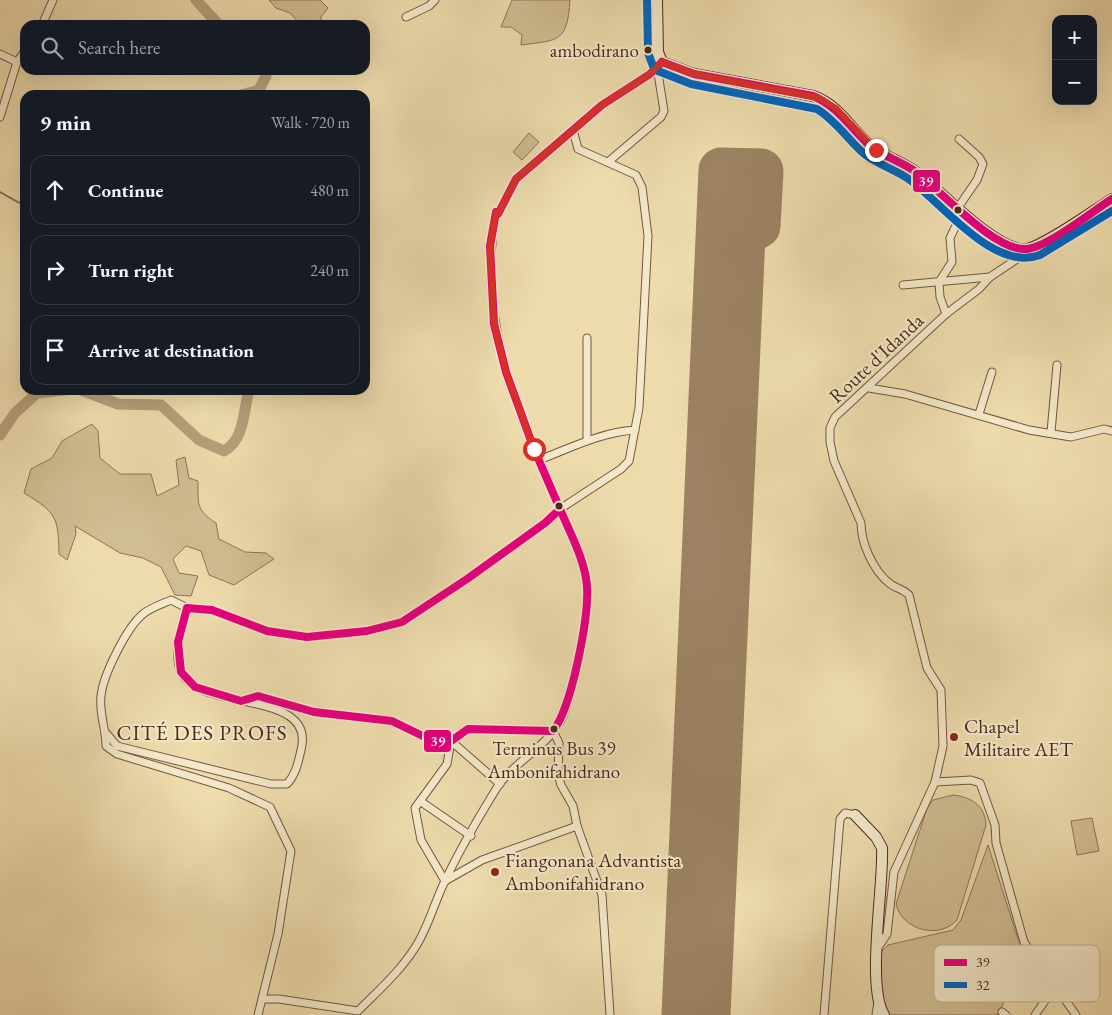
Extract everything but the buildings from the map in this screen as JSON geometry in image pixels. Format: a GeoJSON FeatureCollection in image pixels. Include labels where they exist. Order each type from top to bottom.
{"type":"FeatureCollection","features":[{"type":"Feature","properties":{"kind":"street"},"geometry":{"type":"LineString","coordinates":[[44,20],[53,0]]}},
{"type":"Feature","properties":{"kind":"street"},"geometry":{"type":"LineString","coordinates":[[406,17],[429,6],[435,0]]}},
{"type":"Feature","properties":{"kind":"street"},"geometry":{"type":"LineString","coordinates":[[608,162],[661,117],[664,111],[658,52],[659,2]]}},
{"type":"Feature","properties":{"kind":"street"},"geometry":{"type":"LineString","coordinates":[[0,54],[17,62]]}},
{"type":"Feature","properties":{"kind":"street"},"geometry":{"type":"LineString","coordinates":[[0,117],[17,62],[20,58]]}},
{"type":"Feature","properties":{"kind":"street"},"geometry":{"type":"LineString","coordinates":[[262,999],[279,999],[358,1011],[397,972],[419,940],[445,882],[500,784],[560,722],[571,694],[586,610],[587,585],[580,558],[539,460],[506,372],[494,324],[490,246],[496,212],[498,214],[516,179],[602,105],[650,74],[660,64]]}},
{"type":"Feature","properties":{"kind":"street"},"geometry":{"type":"LineString","coordinates":[[660,64],[694,74],[812,96],[826,102],[836,108],[866,142],[915,171],[959,211],[985,230],[1014,247],[1025,249],[1039,245],[1112,199]]}},
{"type":"Feature","properties":{"kind":"street"},"geometry":{"type":"LineString","coordinates":[[258,1015],[278,934],[291,851],[270,808],[229,788],[117,754],[106,746],[106,734],[101,720],[101,694],[119,645],[143,613],[171,600],[187,608],[212,610],[267,631],[308,637],[367,631],[402,622],[467,579],[545,523],[560,509],[621,469],[629,460],[639,398],[648,236],[642,187],[636,175],[578,148],[574,130]]}},
{"type":"Feature","properties":{"kind":"street"},"geometry":{"type":"LineString","coordinates":[[946,314],[940,297],[938,282],[952,262],[950,238],[959,211],[977,180],[982,164],[979,156],[959,139]]}},
{"type":"Feature","properties":{"kind":"street","name":"Route d'Idanda"},"geometry":{"type":"LineString","coordinates":[[877,949],[886,934],[894,872],[935,782],[943,746],[941,690],[927,668],[910,595],[889,583],[873,563],[861,534],[862,523],[834,461],[830,442],[830,428],[835,417],[869,388],[946,314],[979,289],[990,277],[1020,257],[1025,249]]}},
{"type":"Feature","properties":{"kind":"street"},"geometry":{"type":"LineString","coordinates":[[903,285],[990,277]]}},
{"type":"Feature","properties":{"kind":"street"},"geometry":{"type":"LineString","coordinates":[[587,338],[587,441]]}},
{"type":"Feature","properties":{"kind":"street"},"geometry":{"type":"LineString","coordinates":[[1051,432],[1057,365]]}},
{"type":"Feature","properties":{"kind":"street"},"geometry":{"type":"LineString","coordinates":[[979,414],[992,372]]}},
{"type":"Feature","properties":{"kind":"street"},"geometry":{"type":"LineString","coordinates":[[869,388],[905,394],[1029,430],[1051,432],[1071,437],[1104,429],[1112,431]]}},
{"type":"Feature","properties":{"kind":"street"},"geometry":{"type":"LineString","coordinates":[[539,460],[587,441],[622,431],[635,430]]}},
{"type":"Feature","properties":{"kind":"street"},"geometry":{"type":"LineString","coordinates":[[106,734],[117,746],[271,784],[287,784],[294,776],[304,740],[302,728],[289,714],[195,687],[181,672],[178,642],[187,608]]}},
{"type":"Feature","properties":{"kind":"street"},"geometry":{"type":"LineString","coordinates":[[241,701],[258,696],[314,712],[392,720],[433,741],[451,741],[468,729],[553,731]]}},
{"type":"Feature","properties":{"kind":"street"},"geometry":{"type":"LineString","coordinates":[[553,731],[559,743],[558,774],[560,785],[573,806],[577,826],[602,895],[610,1015]]}},
{"type":"Feature","properties":{"kind":"street"},"geometry":{"type":"LineString","coordinates":[[451,741],[500,784]]}},
{"type":"Feature","properties":{"kind":"street"},"geometry":{"type":"LineString","coordinates":[[445,882],[421,840],[415,808],[447,764],[451,741]]}},
{"type":"Feature","properties":{"kind":"street"},"geometry":{"type":"LineString","coordinates":[[935,782],[971,780],[980,784],[995,825],[996,843],[1026,945]]}},
{"type":"Feature","properties":{"kind":"street"},"geometry":{"type":"LineString","coordinates":[[420,801],[470,836]]}},
{"type":"Feature","properties":{"kind":"street"},"geometry":{"type":"LineString","coordinates":[[824,1015],[840,819],[845,813],[855,815],[876,837],[882,848],[876,1015]]}},
{"type":"Feature","properties":{"kind":"street"},"geometry":{"type":"LineString","coordinates":[[445,882],[482,860],[577,826]]}},
{"type":"Feature","properties":{"kind":"street"},"geometry":{"type":"LineString","coordinates":[[878,999],[884,1015]]}},
{"type":"Feature","properties":{"kind":"street"},"geometry":{"type":"LineString","coordinates":[[1035,1015],[1044,1002]]}},
{"type":"Feature","properties":{"kind":"street"},"geometry":{"type":"LineString","coordinates":[[1067,1002],[1076,1015]]}},
{"type":"Feature","properties":{"kind":"shaded area"},"geometry":{"type":"Polygon","coordinates":[[[269,0],[320,0],[328,8],[320,18],[322,20],[296,20],[290,13],[276,8],[269,0]]]}},
{"type":"Feature","properties":{"kind":"shaded area"},"geometry":{"type":"Polygon","coordinates":[[[512,0],[570,0],[567,24],[559,36],[553,40],[521,45],[522,35],[511,27],[501,27],[512,0]]]}},
{"type":"Feature","properties":{"kind":"shaded area"},"geometry":{"type":"Polygon","coordinates":[[[529,133],[539,142],[522,160],[513,152],[529,133]]]}},
{"type":"Feature","properties":{"kind":"shaded area"},"geometry":{"type":"Polygon","coordinates":[[[92,424],[98,431],[100,458],[120,474],[151,474],[157,496],[179,485],[176,460],[185,457],[189,478],[198,481],[198,501],[200,506],[205,514],[216,523],[219,539],[245,552],[266,553],[274,559],[234,585],[209,575],[201,551],[186,546],[173,559],[179,573],[198,576],[191,596],[175,595],[161,567],[143,558],[120,553],[75,526],[76,534],[67,560],[59,554],[58,532],[54,517],[43,506],[24,493],[31,469],[52,458],[62,441],[92,424]]]}},
{"type":"Feature","properties":{"kind":"shaded area"},"geometry":{"type":"Polygon","coordinates":[[[953,795],[976,803],[983,812],[986,825],[957,920],[941,930],[931,931],[913,926],[900,913],[896,904],[927,808],[933,800],[953,795]]]}},
{"type":"Feature","properties":{"kind":"shaded area"},"geometry":{"type":"Polygon","coordinates":[[[1092,818],[1099,851],[1077,855],[1071,821],[1092,818]]]}},
{"type":"Feature","properties":{"kind":"shaded area"},"geometry":{"type":"Polygon","coordinates":[[[988,845],[1021,945],[934,945],[934,1002],[1004,1002],[997,1015],[888,1015],[879,992],[879,954],[888,945],[953,930],[961,920],[988,845]]]}},
{"type":"Feature","properties":{"kind":"waterway"},"geometry":{"type":"LineString","coordinates":[[196,0],[214,20]]}},
{"type":"Feature","properties":{"kind":"waterway"},"geometry":{"type":"LineString","coordinates":[[259,90],[266,75]]}},
{"type":"Feature","properties":{"kind":"waterway"},"geometry":{"type":"LineString","coordinates":[[0,192],[20,203]]}},
{"type":"Feature","properties":{"kind":"waterway"},"geometry":{"type":"LineString","coordinates":[[0,435],[15,413],[35,395]]}},
{"type":"Feature","properties":{"kind":"waterway"},"geometry":{"type":"LineString","coordinates":[[94,395],[118,404],[161,405],[199,440],[224,451],[231,446],[240,432],[248,395]]}},
{"type":"Feature","properties":{"kind":"runway"},"geometry":{"type":"LineString","coordinates":[[684,1015],[721,170],[761,171],[758,226],[743,235],[708,1015]]}},
{"type":"Feature","properties":{"kind":"transit line","name":"32"},"geometry":{"type":"LineString","coordinates":[[647,0],[648,53],[653,66]]}},
{"type":"Feature","properties":{"kind":"transit line","name":"39"},"geometry":{"type":"LineString","coordinates":[[662,62],[694,74],[813,96],[821,100],[836,111],[873,148],[916,172],[984,231],[1014,247],[1027,249],[1036,247],[1070,228],[1112,199]]}},
{"type":"Feature","properties":{"kind":"transit line","name":"39"},"geometry":{"type":"LineString","coordinates":[[560,509],[534,449],[506,372],[494,324],[490,246],[496,212],[498,214],[516,179],[602,105],[650,74],[662,62]]}},
{"type":"Feature","properties":{"kind":"transit line","name":"32"},"geometry":{"type":"LineString","coordinates":[[658,71],[691,84],[817,109],[829,118],[867,156],[910,180],[971,233],[1005,254],[1023,258],[1040,255],[1112,211]]}},
{"type":"Feature","properties":{"kind":"transit line","name":"39"},"geometry":{"type":"LineString","coordinates":[[560,509],[586,576],[587,600],[582,639],[573,683],[567,703],[553,731],[468,729],[451,741],[433,741],[392,721],[314,712],[258,696],[241,701],[195,687],[181,672],[178,642],[187,608],[212,610],[267,631],[307,637],[367,631],[402,622],[467,579],[545,523],[560,509]]}},
{"type":"Feature","properties":{"kind":"place","name":"ambodirano"},"geometry":{"type":"Point","coordinates":[648,50]}},
{"type":"Feature","properties":{"kind":"place","name":"Terminus Bus 39 Ambonifahidrano"},"geometry":{"type":"Point","coordinates":[554,729]}},
{"type":"Feature","properties":{"kind":"place","name":"Chapel Militaire AET"},"geometry":{"type":"Point","coordinates":[954,737]}},
{"type":"Feature","properties":{"kind":"place","name":"Fiangonana Advantista Ambonifahidrano"},"geometry":{"type":"Point","coordinates":[495,872]}},
{"type":"Feature","properties":{"kind":"district","name":"CITÉ DES PROFS"},"geometry":{"type":"Point","coordinates":[202,732]}},
{"type":"Feature","properties":{"kind":"route"},"geometry":{"type":"LineString","coordinates":[[534,449],[506,372],[494,324],[490,246],[496,212],[498,214],[516,179],[602,105],[650,74],[662,62],[694,74],[819,98],[836,108],[866,142],[876,150]]}}]}
